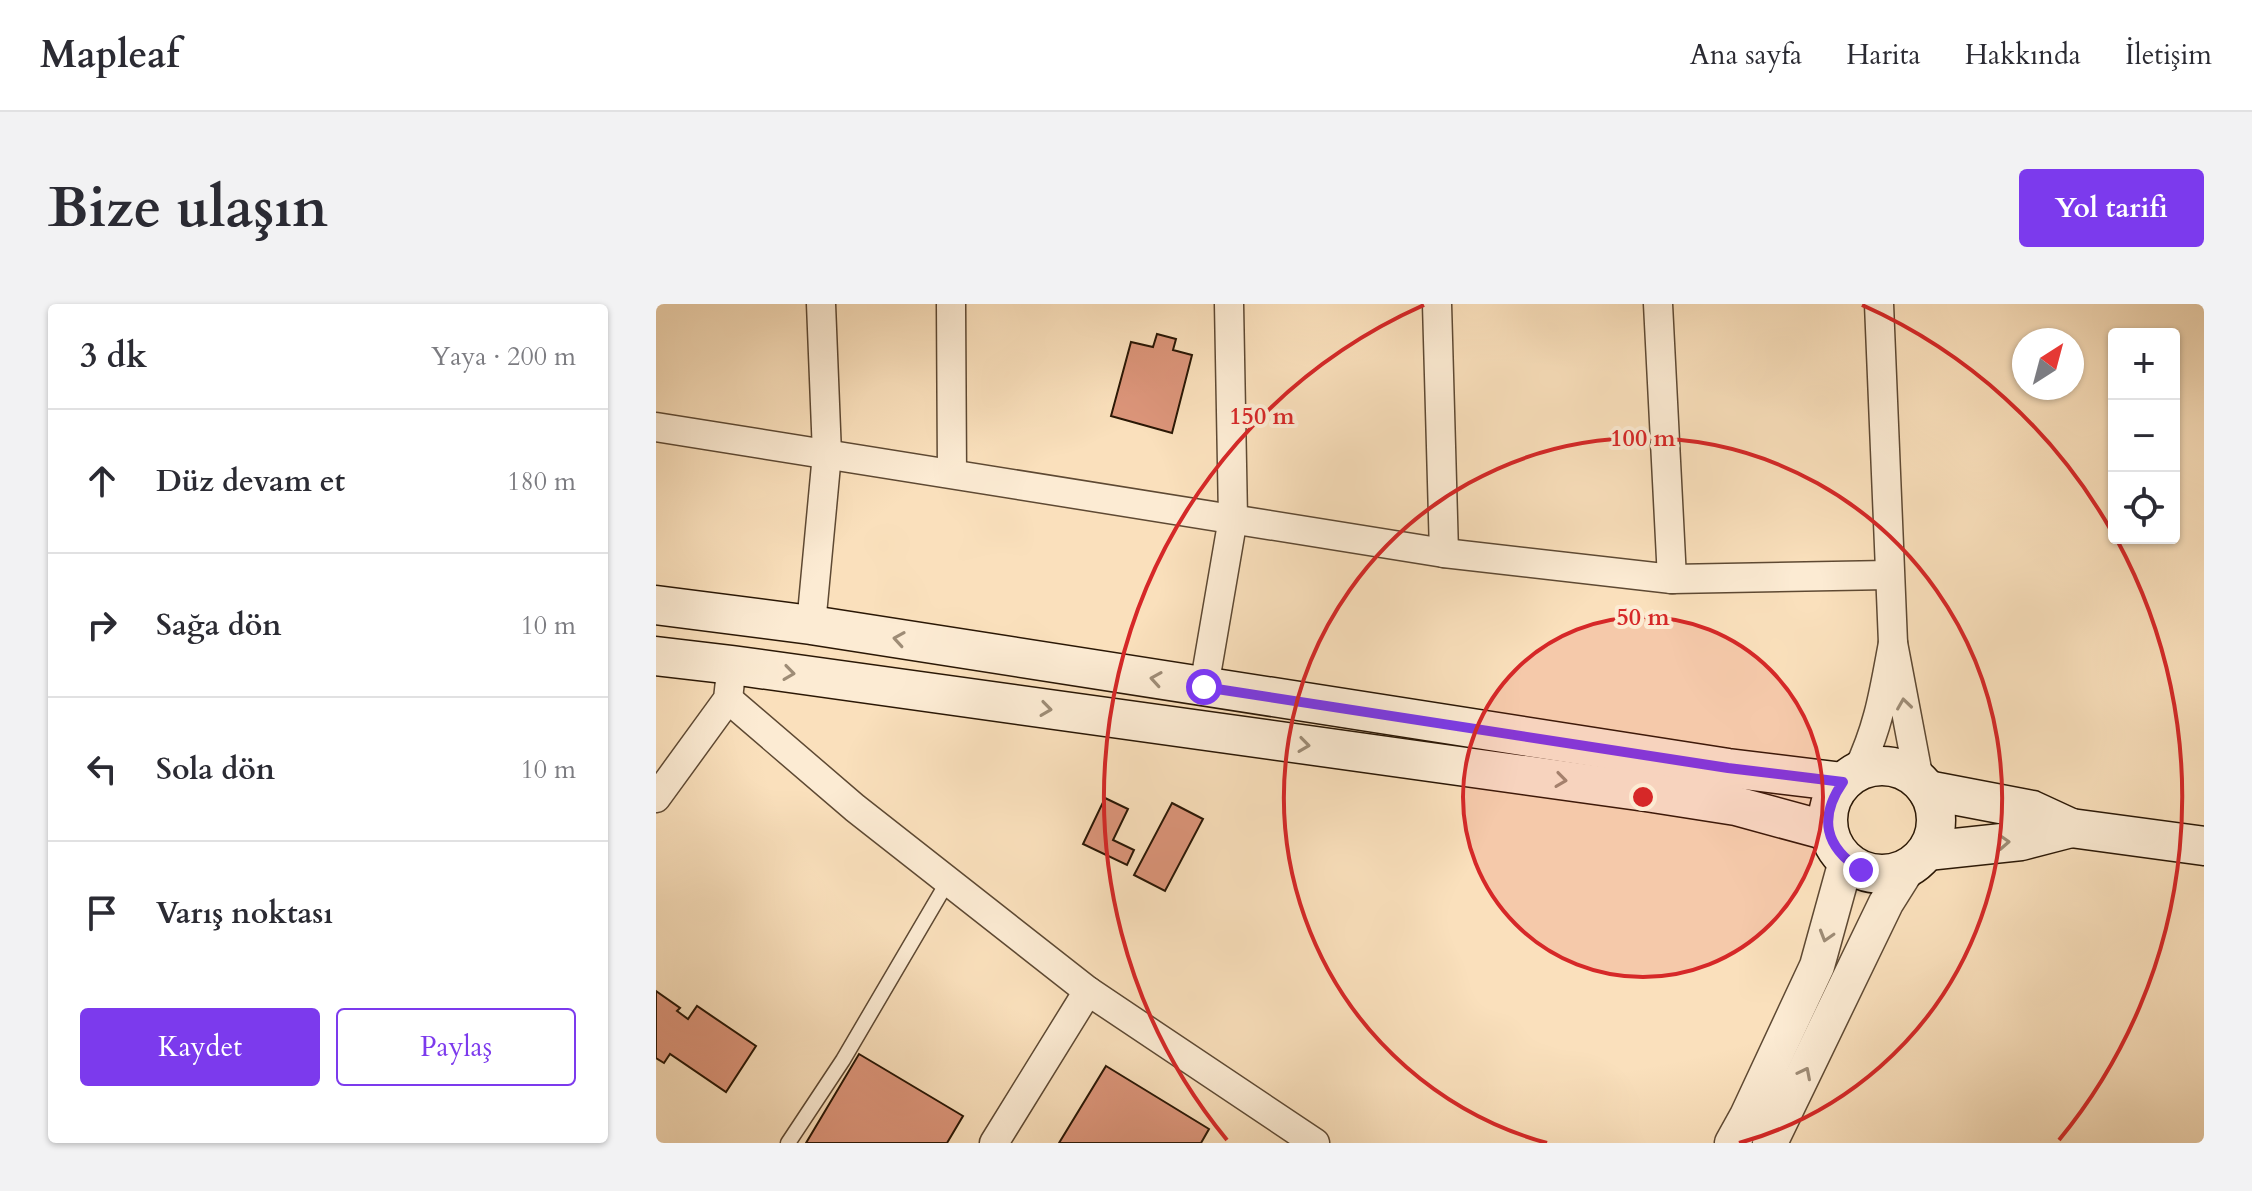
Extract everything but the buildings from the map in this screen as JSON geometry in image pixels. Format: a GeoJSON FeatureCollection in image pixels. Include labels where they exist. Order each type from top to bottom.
{"type":"FeatureCollection","features":[{"type":"Feature","properties":{"kind":"main road"},"geometry":{"type":"LineString","coordinates":[[656,605],[811,625],[1728,768],[1850,777]]}},
{"type":"Feature","properties":{"kind":"main road"},"geometry":{"type":"LineString","coordinates":[[656,656],[730,682],[1736,806],[1837,846],[1861,870],[1878,875],[1896,873],[1917,860],[2021,841],[2071,828]]}},
{"type":"Feature","properties":{"kind":"main road"},"geometry":{"type":"LineString","coordinates":[[1837,846],[1830,805],[1850,777],[1873,766],[1891,767],[1908,772],[1923,785],[1933,802],[1936,827],[1917,860]]}},
{"type":"Feature","properties":{"kind":"main road"},"geometry":{"type":"LineString","coordinates":[[1923,785],[2032,810],[2071,828],[2204,846]]}},
{"type":"Feature","properties":{"kind":"street"},"geometry":{"type":"LineString","coordinates":[[811,625],[827,454],[821,304]]}},
{"type":"Feature","properties":{"kind":"street"},"geometry":{"type":"LineString","coordinates":[[951,304],[952,473]]}},
{"type":"Feature","properties":{"kind":"street"},"geometry":{"type":"LineString","coordinates":[[1204,687],[1233,518],[1229,304]]}},
{"type":"Feature","properties":{"kind":"street"},"geometry":{"type":"LineString","coordinates":[[1437,304],[1444,553]]}},
{"type":"Feature","properties":{"kind":"street"},"geometry":{"type":"LineString","coordinates":[[1658,304],[1672,579]]}},
{"type":"Feature","properties":{"kind":"street"},"geometry":{"type":"LineString","coordinates":[[1879,304],[1893,643],[1923,785]]}},
{"type":"Feature","properties":{"kind":"street"},"geometry":{"type":"LineString","coordinates":[[656,427],[1444,553],[1672,579],[1888,575]]}},
{"type":"Feature","properties":{"kind":"street"},"geometry":{"type":"LineString","coordinates":[[1850,777],[1872,741],[1881,713],[1893,643]]}},
{"type":"Feature","properties":{"kind":"street"},"geometry":{"type":"LineString","coordinates":[[656,798],[730,682],[855,808],[1088,991],[1315,1143]]}},
{"type":"Feature","properties":{"kind":"street"},"geometry":{"type":"LineString","coordinates":[[1732,1143],[1817,966],[1837,846]]}},
{"type":"Feature","properties":{"kind":"street"},"geometry":{"type":"LineString","coordinates":[[1770,1143],[1886,903],[1917,860]]}},
{"type":"Feature","properties":{"kind":"street"},"geometry":{"type":"LineString","coordinates":[[994,1143],[1088,991]]}},
{"type":"Feature","properties":{"kind":"lane"},"geometry":{"type":"LineString","coordinates":[[788,1143],[843,1060],[948,881]]}},
{"type":"Feature","properties":{"kind":"route"},"geometry":{"type":"LineString","coordinates":[[1204,687],[1728,768],[1843,782],[1833,797],[1828,814],[1828,831],[1835,848],[1846,861],[1861,870]]}}]}
